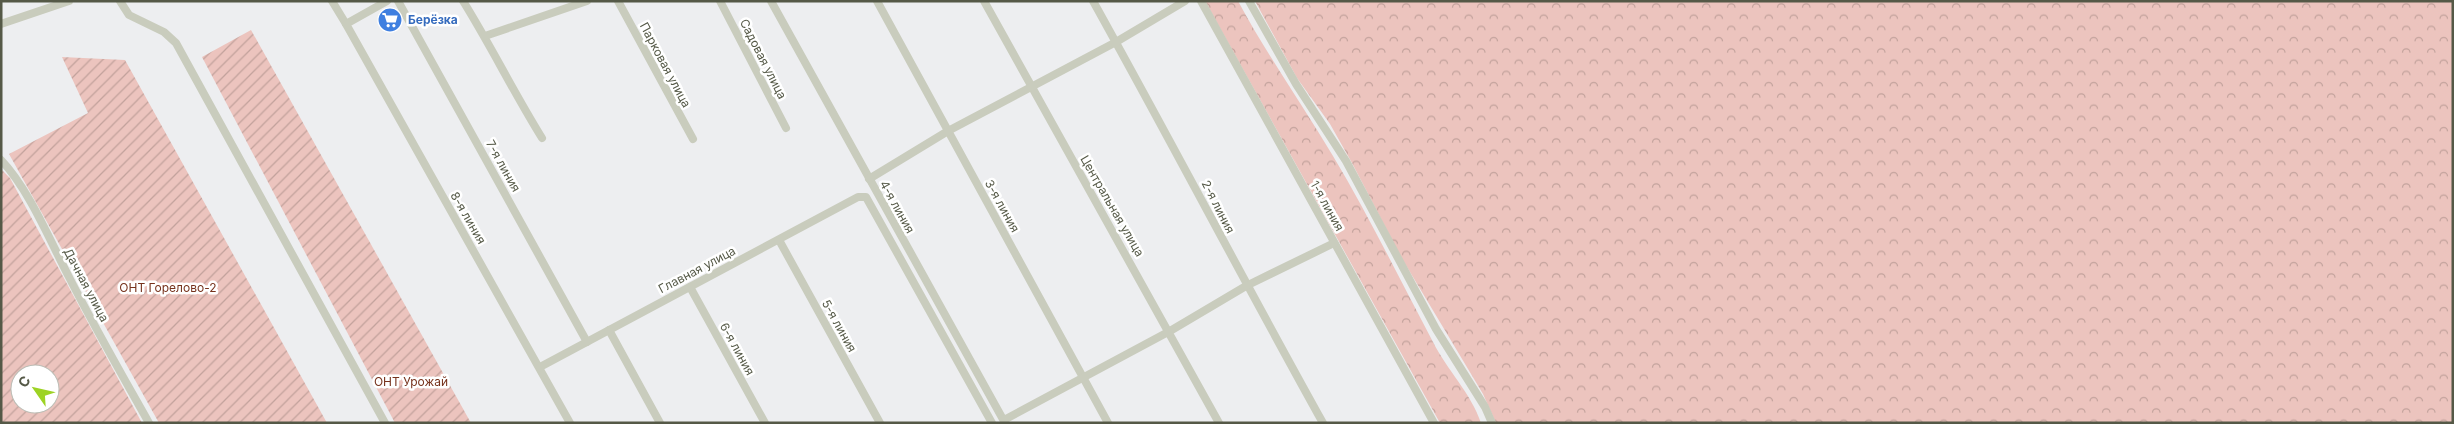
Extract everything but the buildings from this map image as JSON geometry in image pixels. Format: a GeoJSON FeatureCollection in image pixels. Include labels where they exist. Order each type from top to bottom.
{"type":"FeatureCollection","features":[{"type":"Feature","properties":{"kind":"street"},"geometry":{"type":"LineString","coordinates":[[1,24],[69,1]]}},
{"type":"Feature","properties":{"kind":"street"},"geometry":{"type":"LineString","coordinates":[[120,1],[129,15],[164,32],[176,43],[385,423]]}},
{"type":"Feature","properties":{"kind":"street","name":"8-я линия"},"geometry":{"type":"LineString","coordinates":[[332,1],[570,423]]}},
{"type":"Feature","properties":{"kind":"street"},"geometry":{"type":"LineString","coordinates":[[346,24],[387,1]]}},
{"type":"Feature","properties":{"kind":"street","name":"7-я линия"},"geometry":{"type":"LineString","coordinates":[[398,1],[587,342]]}},
{"type":"Feature","properties":{"kind":"street"},"geometry":{"type":"LineString","coordinates":[[463,1],[485,36],[514,94],[542,138]]}},
{"type":"Feature","properties":{"kind":"street"},"geometry":{"type":"LineString","coordinates":[[485,36],[587,1]]}},
{"type":"Feature","properties":{"kind":"street","name":"Парковая улица"},"geometry":{"type":"LineString","coordinates":[[618,1],[693,140]]}},
{"type":"Feature","properties":{"kind":"street","name":"Садовая улица"},"geometry":{"type":"LineString","coordinates":[[720,1],[786,128]]}},
{"type":"Feature","properties":{"kind":"street","name":"4-я линия"},"geometry":{"type":"LineString","coordinates":[[772,1],[1005,422]]}},
{"type":"Feature","properties":{"kind":"street","name":"3-я линия"},"geometry":{"type":"LineString","coordinates":[[877,1],[1108,423]]}},
{"type":"Feature","properties":{"kind":"street","name":"Центральная улица"},"geometry":{"type":"LineString","coordinates":[[984,1],[1030,86],[1170,331],[1219,423]]}},
{"type":"Feature","properties":{"kind":"street","name":"2-я линия"},"geometry":{"type":"LineString","coordinates":[[1093,1],[1196,187],[1246,286],[1323,423]]}},
{"type":"Feature","properties":{"kind":"street"},"geometry":{"type":"LineString","coordinates":[[869,179],[948,131],[1116,42],[1185,1]]}},
{"type":"Feature","properties":{"kind":"street","name":"1-я линия"},"geometry":{"type":"LineString","coordinates":[[1201,1],[1434,423]]}},
{"type":"Feature","properties":{"kind":"street"},"geometry":{"type":"LineString","coordinates":[[1249,1],[1296,84],[1346,161],[1436,329],[1485,407],[1492,423]]}},
{"type":"Feature","properties":{"kind":"street","name":"Дачная улица"},"geometry":{"type":"LineString","coordinates":[[1,160],[10,169],[36,214],[87,313],[149,423]]}},
{"type":"Feature","properties":{"kind":"street","name":"Главная улица"},"geometry":{"type":"LineString","coordinates":[[540,367],[858,197],[866,197],[992,423]]}},
{"type":"Feature","properties":{"kind":"street","name":"5-я линия"},"geometry":{"type":"LineString","coordinates":[[779,240],[880,423]]}},
{"type":"Feature","properties":{"kind":"street"},"geometry":{"type":"LineString","coordinates":[[1005,422],[1170,331],[1246,286],[1334,243]]}},
{"type":"Feature","properties":{"kind":"street","name":"6-я линия"},"geometry":{"type":"LineString","coordinates":[[690,287],[765,423]]}},
{"type":"Feature","properties":{"kind":"street"},"geometry":{"type":"LineString","coordinates":[[609,330],[660,423]]}},
{"type":"Feature","properties":{"kind":"green space"},"geometry":{"type":"Polygon","coordinates":[[[1205,1],[1238,1],[1346,179],[1439,352],[1477,412],[1481,423],[1440,423],[1205,1]]]}},
{"type":"Feature","properties":{"kind":"green space"},"geometry":{"type":"Polygon","coordinates":[[[1255,1],[2453,1],[2453,423],[1496,423],[1483,394],[1401,257],[1330,124],[1297,78],[1255,1]]]}},
{"type":"Feature","properties":{"kind":"green space","name":"ОНТ Урожай"},"geometry":{"type":"Polygon","coordinates":[[[251,30],[471,423],[395,423],[202,57],[251,30]]]}},
{"type":"Feature","properties":{"kind":"green space","name":"ОНТ Горелово-2"},"geometry":{"type":"Polygon","coordinates":[[[62,57],[125,60],[327,423],[159,423],[9,154],[88,113],[62,57]]]}},
{"type":"Feature","properties":{"kind":"green space"},"geometry":{"type":"Polygon","coordinates":[[[1,169],[10,178],[142,423],[1,423],[1,169]]]}},
{"type":"Feature","properties":{"kind":"place","name":"Берёзка"},"geometry":{"type":"Point","coordinates":[390,20]}}]}
